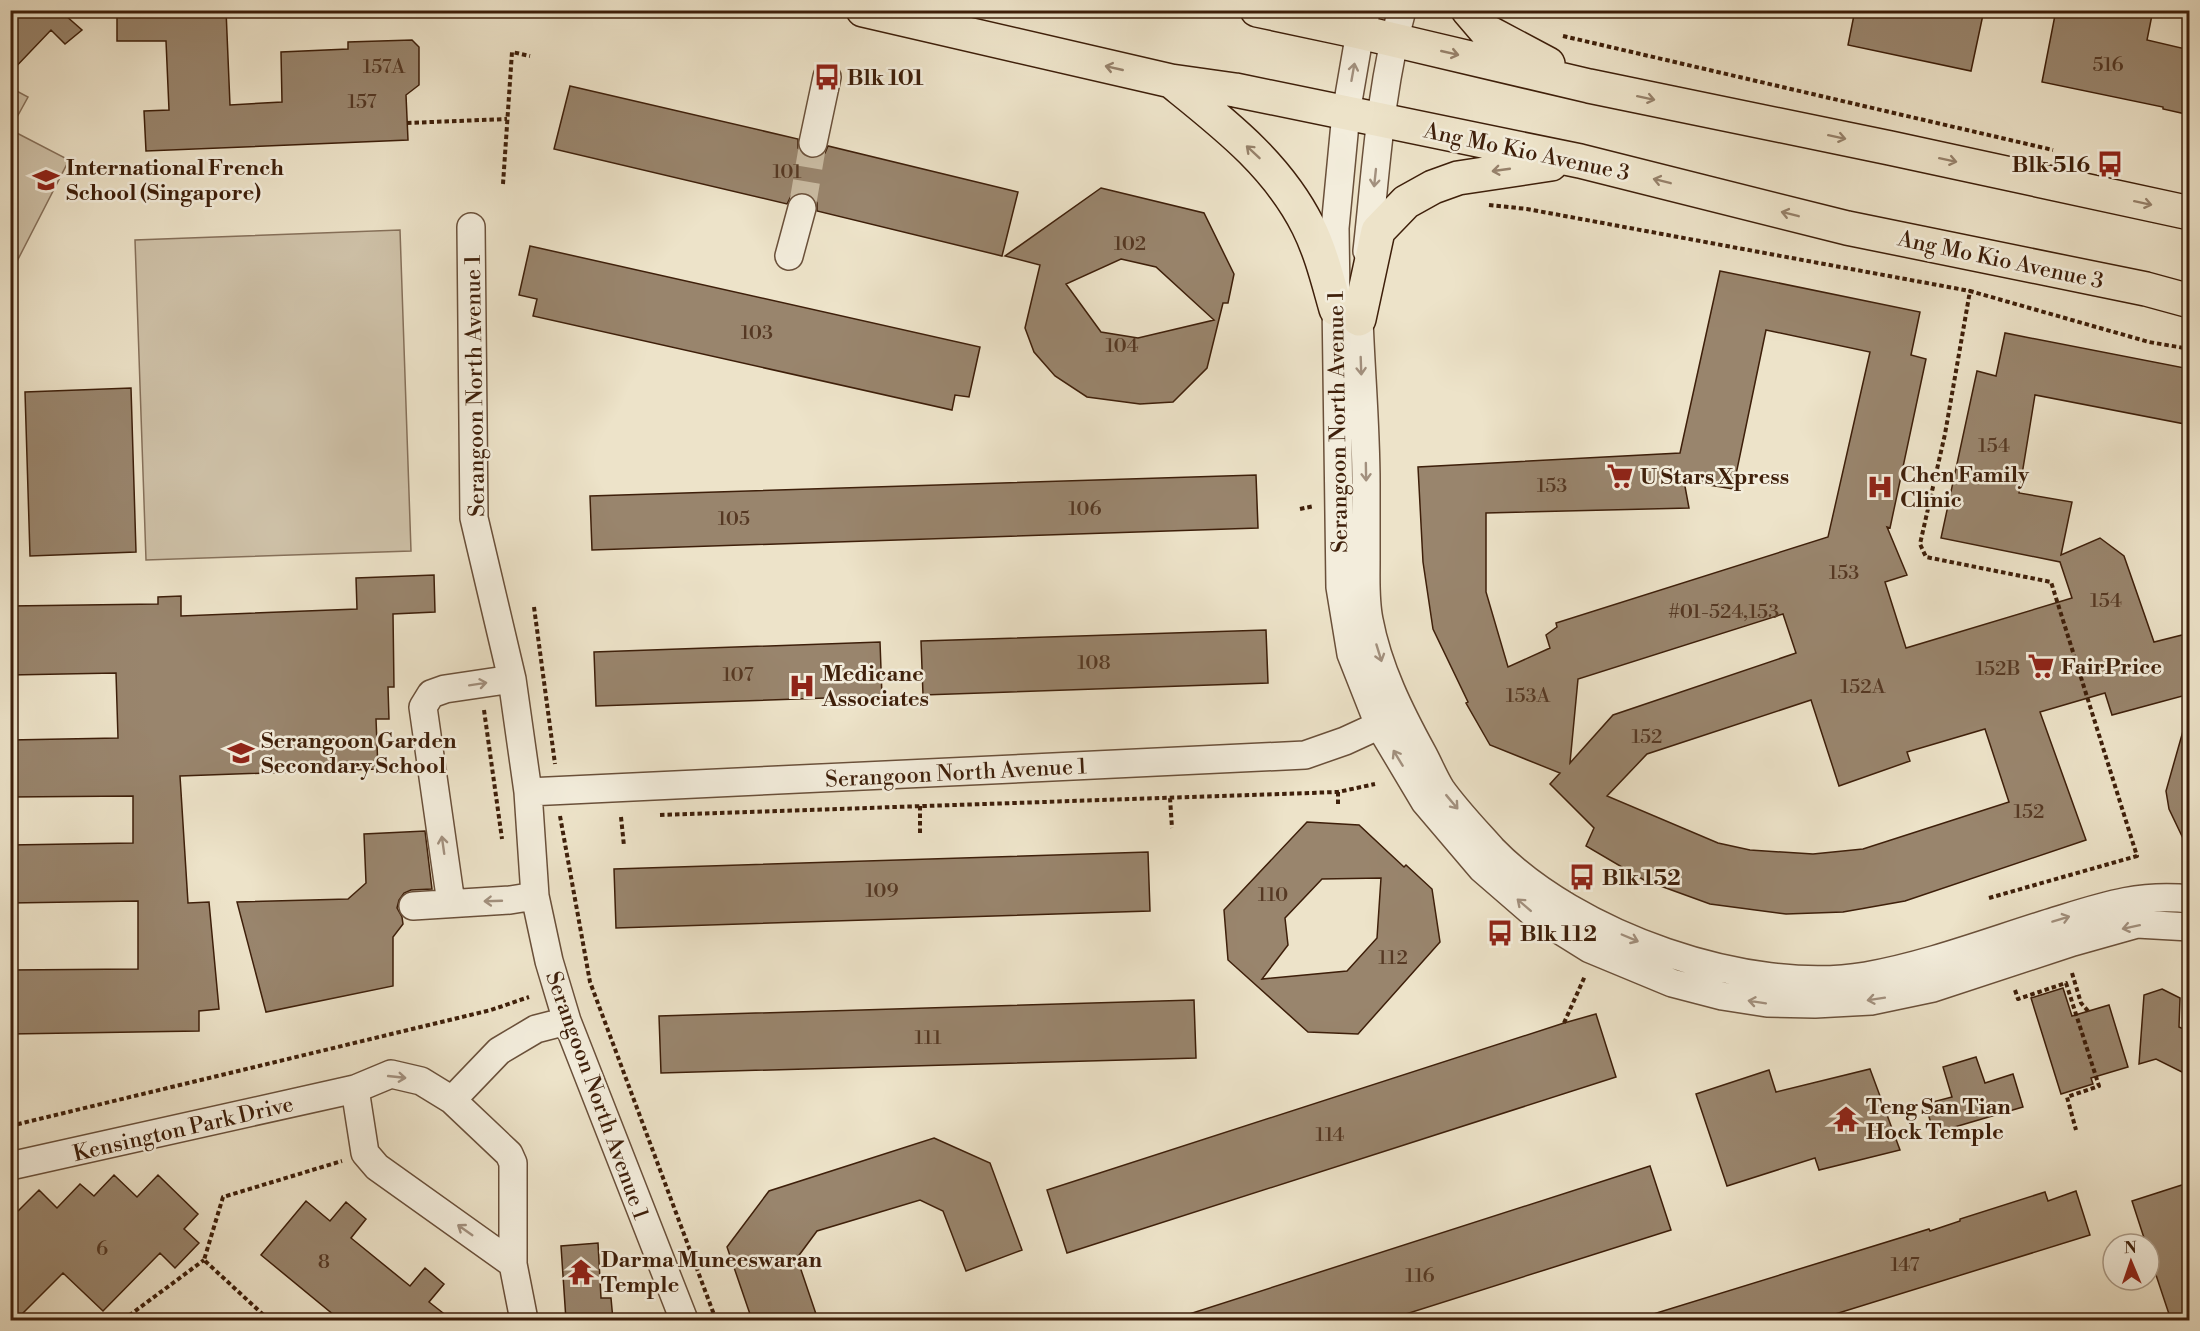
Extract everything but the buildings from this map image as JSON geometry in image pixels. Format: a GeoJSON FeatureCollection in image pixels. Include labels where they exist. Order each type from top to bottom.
{"type":"FeatureCollection","features":[{"type":"Feature","properties":{"kind":"highway","name":"Ang Mo Kio Avenue 3"},"geometry":{"type":"LineString","coordinates":[[862,10],[1171,81],[1235,90],[1580,161],[1847,228],[2146,289],[2190,301]]}},
{"type":"Feature","properties":{"kind":"highway"},"geometry":{"type":"LineString","coordinates":[[1257,10],[1398,25],[1589,86],[2190,213]]}},
{"type":"Feature","properties":{"kind":"highway"},"geometry":{"type":"LineString","coordinates":[[1468,10],[1486,31],[1589,86]]}},
{"type":"Feature","properties":{"kind":"highway"},"geometry":{"type":"LineString","coordinates":[[1171,81],[1226,125],[1264,162],[1291,196],[1309,228],[1347,314]]}},
{"type":"Feature","properties":{"kind":"highway"},"geometry":{"type":"LineString","coordinates":[[1347,314],[1378,231],[1406,202],[1433,187],[1458,178],[1537,165],[1580,161]]}},
{"type":"Feature","properties":{"kind":"street","name":"Serangoon North Avenue 1"},"geometry":{"type":"LineString","coordinates":[[1364,21],[1346,113],[1335,228],[1366,466],[1366,596],[1369,621],[1388,682],[1390,720],[1425,802],[1482,868],[1534,914],[1590,949],[1672,983],[1722,996],[1767,1003],[1816,993],[1865,976],[1926,961],[2129,899],[2170,897],[2190,899]]}},
{"type":"Feature","properties":{"kind":"street","name":"Serangoon North Avenue 1"},"geometry":{"type":"LineString","coordinates":[[1347,314],[1398,25]]}},
{"type":"Feature","properties":{"kind":"street"},"geometry":{"type":"LineString","coordinates":[[813,143],[827,77]]}},
{"type":"Feature","properties":{"kind":"street"},"geometry":{"type":"LineString","coordinates":[[789,256],[802,208]]}},
{"type":"Feature","properties":{"kind":"street","name":"Serangoon North Avenue 1"},"geometry":{"type":"LineString","coordinates":[[471,227],[474,518],[512,679],[528,792],[536,896],[549,961],[567,1020],[684,1320]]}},
{"type":"Feature","properties":{"kind":"street"},"geometry":{"type":"LineString","coordinates":[[451,903],[423,707],[431,694],[445,689],[512,679]]}},
{"type":"Feature","properties":{"kind":"street","name":"Serangoon North Avenue 1"},"geometry":{"type":"LineString","coordinates":[[528,792],[1305,755],[1345,741],[1390,720]]}},
{"type":"Feature","properties":{"kind":"street"},"geometry":{"type":"LineString","coordinates":[[413,906],[510,900],[536,896]]}},
{"type":"Feature","properties":{"kind":"street","name":"Serangoon North Avenue 1"},"geometry":{"type":"LineString","coordinates":[[1816,993],[1871,1001],[1933,988],[2073,942],[2137,924],[2190,927]]}},
{"type":"Feature","properties":{"kind":"street"},"geometry":{"type":"LineString","coordinates":[[1926,961],[1933,988]]}},
{"type":"Feature","properties":{"kind":"street"},"geometry":{"type":"LineString","coordinates":[[452,1101],[499,1051],[536,1029],[567,1020]]}},
{"type":"Feature","properties":{"kind":"street","name":"Kensington Park Drive"},"geometry":{"type":"LineString","coordinates":[[10,1166],[355,1089],[391,1074],[421,1081],[452,1101],[512,1158],[513,1264],[524,1320]]}},
{"type":"Feature","properties":{"kind":"street"},"geometry":{"type":"LineString","coordinates":[[355,1089],[365,1153],[377,1167],[513,1264]]}},
{"type":"Feature","properties":{"kind":"path"},"geometry":{"type":"LineString","coordinates":[[599,10],[613,14],[614,10]]}},
{"type":"Feature","properties":{"kind":"path"},"geometry":{"type":"LineString","coordinates":[[1560,36],[2058,151]]}},
{"type":"Feature","properties":{"kind":"path"},"geometry":{"type":"LineString","coordinates":[[503,184],[512,52],[530,56]]}},
{"type":"Feature","properties":{"kind":"path"},"geometry":{"type":"LineString","coordinates":[[407,123],[507,119]]}},
{"type":"Feature","properties":{"kind":"path"},"geometry":{"type":"LineString","coordinates":[[1488,205],[1527,209],[1970,291],[2149,342],[2190,349]]}},
{"type":"Feature","properties":{"kind":"path"},"geometry":{"type":"LineString","coordinates":[[1970,291],[1945,434],[1920,544],[1926,557],[2051,582],[2137,856],[1989,898]]}},
{"type":"Feature","properties":{"kind":"path"},"geometry":{"type":"LineString","coordinates":[[534,607],[560,819],[590,982],[716,1320]]}},
{"type":"Feature","properties":{"kind":"path"},"geometry":{"type":"LineString","coordinates":[[657,816],[1338,792],[1375,784]]}},
{"type":"Feature","properties":{"kind":"path"},"geometry":{"type":"LineString","coordinates":[[1338,792],[1338,806]]}},
{"type":"Feature","properties":{"kind":"path"},"geometry":{"type":"LineString","coordinates":[[1170,798],[1172,828]]}},
{"type":"Feature","properties":{"kind":"path"},"geometry":{"type":"LineString","coordinates":[[920,806],[920,835]]}},
{"type":"Feature","properties":{"kind":"path"},"geometry":{"type":"LineString","coordinates":[[611,817],[633,816]]}},
{"type":"Feature","properties":{"kind":"path"},"geometry":{"type":"LineString","coordinates":[[621,817],[624,846]]}},
{"type":"Feature","properties":{"kind":"path"},"geometry":{"type":"LineString","coordinates":[[560,819],[570,819]]}},
{"type":"Feature","properties":{"kind":"path"},"geometry":{"type":"LineString","coordinates":[[2072,973],[2081,1003],[2088,1011]]}},
{"type":"Feature","properties":{"kind":"path"},"geometry":{"type":"LineString","coordinates":[[1564,1023],[1585,976]]}},
{"type":"Feature","properties":{"kind":"path"},"geometry":{"type":"LineString","coordinates":[[2015,990],[2018,999],[2066,983],[2099,1086],[2067,1097],[2076,1130]]}},
{"type":"Feature","properties":{"kind":"path"},"geometry":{"type":"LineString","coordinates":[[10,1126],[480,1013],[530,997]]}},
{"type":"Feature","properties":{"kind":"path"},"geometry":{"type":"LineString","coordinates":[[123,1320],[204,1260],[223,1197],[365,1153]]}},
{"type":"Feature","properties":{"kind":"path"},"geometry":{"type":"LineString","coordinates":[[204,1260],[269,1320]]}},
{"type":"Feature","properties":{"kind":"shaded area"},"geometry":{"type":"Polygon","coordinates":[[[11,88],[28,97],[11,128],[11,88]]]}},
{"type":"Feature","properties":{"kind":"shaded area"},"geometry":{"type":"Polygon","coordinates":[[[11,130],[69,160],[11,273],[11,130]]]}},
{"type":"Feature","properties":{"kind":"shaded area"},"geometry":{"type":"Polygon","coordinates":[[[400,230],[411,551],[146,560],[135,240],[400,230]]]}},
{"type":"Feature","properties":{"kind":"tunnel"},"geometry":{"type":"LineString","coordinates":[[802,208],[813,143]]}},
{"type":"Feature","properties":{"kind":"place","name":"Blk 101"},"geometry":{"type":"Point","coordinates":[827,77]}},
{"type":"Feature","properties":{"kind":"place","name":"Blk 516"},"geometry":{"type":"Point","coordinates":[2110,164]}},
{"type":"Feature","properties":{"kind":"place","name":"International French School (Singapore)"},"geometry":{"type":"Point","coordinates":[46,180]}},
{"type":"Feature","properties":{"kind":"place","name":"U Stars Xpress"},"geometry":{"type":"Point","coordinates":[1620,476]}},
{"type":"Feature","properties":{"kind":"place","name":"Chen Family Clinic"},"geometry":{"type":"Point","coordinates":[1880,487]}},
{"type":"Feature","properties":{"kind":"place","name":"FairPrice"},"geometry":{"type":"Point","coordinates":[2041,666]}},
{"type":"Feature","properties":{"kind":"place","name":"Medicane Associates"},"geometry":{"type":"Point","coordinates":[802,686]}},
{"type":"Feature","properties":{"kind":"place","name":"Serangoon Garden Secondary School"},"geometry":{"type":"Point","coordinates":[241,753]}},
{"type":"Feature","properties":{"kind":"place","name":"Blk 152"},"geometry":{"type":"Point","coordinates":[1582,877]}},
{"type":"Feature","properties":{"kind":"place","name":"Blk 112"},"geometry":{"type":"Point","coordinates":[1500,933]}},
{"type":"Feature","properties":{"kind":"place","name":"Teng San Tian Hock Temple"},"geometry":{"type":"Point","coordinates":[1846,1119]}},
{"type":"Feature","properties":{"kind":"place","name":"Darma Muneeswaran Temple"},"geometry":{"type":"Point","coordinates":[581,1272]}}]}
